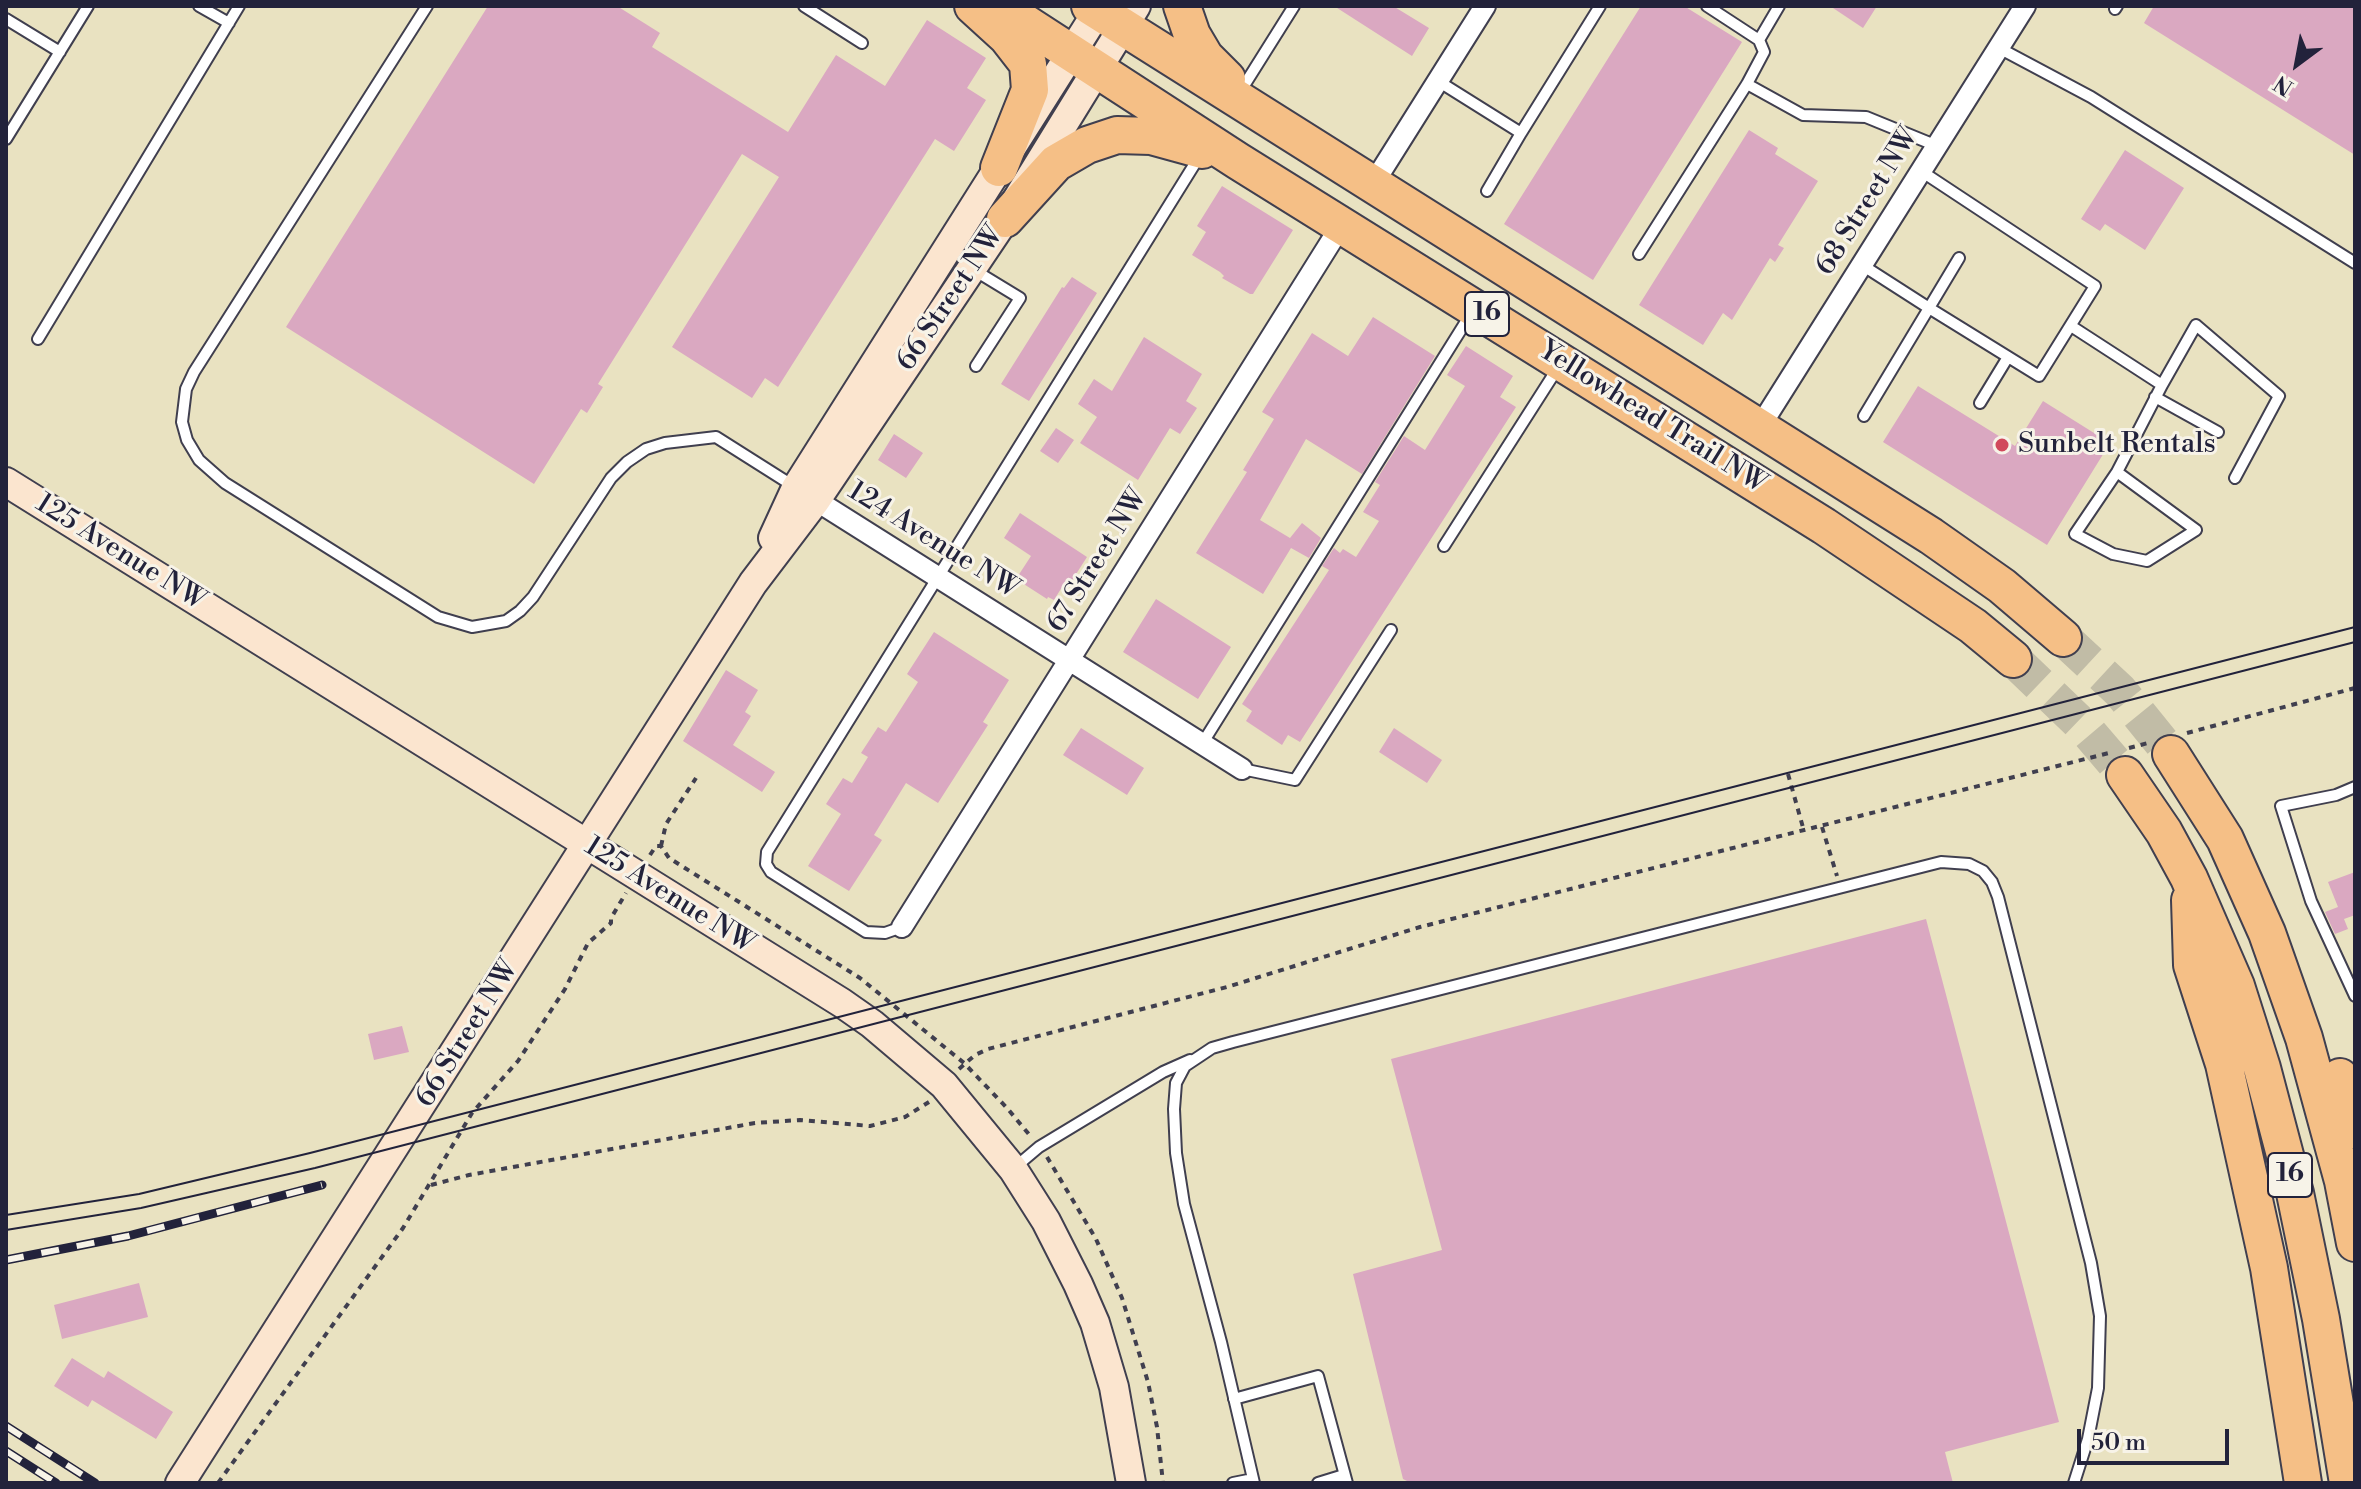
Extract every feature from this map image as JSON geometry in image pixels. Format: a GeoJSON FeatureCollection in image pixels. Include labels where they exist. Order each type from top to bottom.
{"type":"FeatureCollection","features":[{"type":"Feature","properties":{"kind":"highway"},"geometry":{"type":"LineString","coordinates":[[973,6],[1007,37],[1028,64],[1030,90],[999,168]]}},
{"type":"Feature","properties":{"kind":"highway","name":"Yellowhead Trail NW"},"geometry":{"type":"LineString","coordinates":[[999,6],[1217,151],[1342,224],[1901,576],[1973,626],[2013,659]]}},
{"type":"Feature","properties":{"kind":"highway"},"geometry":{"type":"LineString","coordinates":[[1182,6],[1192,35],[1205,57],[1238,94]]}},
{"type":"Feature","properties":{"kind":"highway"},"geometry":{"type":"LineString","coordinates":[[1110,11],[1238,94]]}},
{"type":"Feature","properties":{"kind":"highway","name":"Yellowhead Trail NW"},"geometry":{"type":"LineString","coordinates":[[1238,94],[1373,184],[1931,536],[2002,586],[2063,638]]}},
{"type":"Feature","properties":{"kind":"highway"},"geometry":{"type":"LineString","coordinates":[[1005,219],[1056,163],[1087,145],[1117,135],[1151,136],[1217,151]]}},
{"type":"Feature","properties":{"kind":"highway","name":"16"},"geometry":{"type":"LineString","coordinates":[[2169,743],[2225,839],[2267,933],[2304,1038],[2343,1181],[2355,1243]]}},
{"type":"Feature","properties":{"kind":"highway","name":"16"},"geometry":{"type":"LineString","coordinates":[[2123,758],[2189,878],[2236,986],[2262,1068],[2291,1179],[2321,1319],[2348,1483]]}},
{"type":"Feature","properties":{"kind":"highway"},"geometry":{"type":"LineString","coordinates":[[2225,839],[2286,940],[2321,1011],[2355,1130]]}},
{"type":"Feature","properties":{"kind":"highway"},"geometry":{"type":"LineString","coordinates":[[2189,878],[2192,965],[2224,1064],[2262,1239],[2303,1483]]}},
{"type":"Feature","properties":{"kind":"main road","name":"66 Street NW"},"geometry":{"type":"LineString","coordinates":[[806,494],[1005,219],[1110,11]]}},
{"type":"Feature","properties":{"kind":"main road","name":"66 Street NW"},"geometry":{"type":"LineString","coordinates":[[180,1483],[753,583],[999,168],[1084,61]]}},
{"type":"Feature","properties":{"kind":"main road","name":"125 Avenue NW"},"geometry":{"type":"LineString","coordinates":[[6,482],[872,1024],[944,1085],[1013,1169],[1062,1249],[1095,1323],[1114,1387],[1131,1483]]}},
{"type":"Feature","properties":{"kind":"street"},"geometry":{"type":"LineString","coordinates":[[1373,184],[1485,6]]}},
{"type":"Feature","properties":{"kind":"street","name":"68 Street NW"},"geometry":{"type":"LineString","coordinates":[[1759,428],[2025,6]]}},
{"type":"Feature","properties":{"kind":"street","name":"67 Street NW"},"geometry":{"type":"LineString","coordinates":[[902,927],[1342,224]]}},
{"type":"Feature","properties":{"kind":"street","name":"124 Avenue NW"},"geometry":{"type":"LineString","coordinates":[[806,494],[1242,769]]}},
{"type":"Feature","properties":{"kind":"lane"},"geometry":{"type":"LineString","coordinates":[[6,139],[88,6]]}},
{"type":"Feature","properties":{"kind":"lane"},"geometry":{"type":"LineString","coordinates":[[199,6],[229,23]]}},
{"type":"Feature","properties":{"kind":"lane"},"geometry":{"type":"LineString","coordinates":[[38,339],[239,6]]}},
{"type":"Feature","properties":{"kind":"lane"},"geometry":{"type":"LineString","coordinates":[[427,6],[194,372],[186,389],[182,422],[187,440],[199,460],[225,483],[438,617],[472,627],[506,621],[520,611],[533,597],[611,478],[646,449],[665,443],[716,437],[806,494]]}},
{"type":"Feature","properties":{"kind":"lane"},"geometry":{"type":"LineString","coordinates":[[804,6],[862,43]]}},
{"type":"Feature","properties":{"kind":"lane"},"geometry":{"type":"LineString","coordinates":[[1238,94],[1294,6]]}},
{"type":"Feature","properties":{"kind":"lane"},"geometry":{"type":"LineString","coordinates":[[1639,254],[1764,52],[1759,40],[1707,6]]}},
{"type":"Feature","properties":{"kind":"lane"},"geometry":{"type":"LineString","coordinates":[[1759,40],[1779,6]]}},
{"type":"Feature","properties":{"kind":"lane"},"geometry":{"type":"LineString","coordinates":[[1487,191],[1598,7]]}},
{"type":"Feature","properties":{"kind":"lane"},"geometry":{"type":"LineString","coordinates":[[6,19],[60,52]]}},
{"type":"Feature","properties":{"kind":"lane"},"geometry":{"type":"LineString","coordinates":[[1999,48],[2091,97],[2355,263]]}},
{"type":"Feature","properties":{"kind":"lane"},"geometry":{"type":"LineString","coordinates":[[1438,81],[1521,133]]}},
{"type":"Feature","properties":{"kind":"lane"},"geometry":{"type":"LineString","coordinates":[[1747,84],[1803,115],[1866,117],[1937,146]]}},
{"type":"Feature","properties":{"kind":"lane"},"geometry":{"type":"LineString","coordinates":[[902,927],[885,933],[866,932],[771,872],[766,864],[767,852],[938,577],[1217,151]]}},
{"type":"Feature","properties":{"kind":"lane"},"geometry":{"type":"LineString","coordinates":[[1862,265],[2039,376],[2071,326],[2095,286],[1921,171]]}},
{"type":"Feature","properties":{"kind":"lane"},"geometry":{"type":"LineString","coordinates":[[1864,416],[1959,258]]}},
{"type":"Feature","properties":{"kind":"lane"},"geometry":{"type":"LineString","coordinates":[[972,268],[1020,298],[976,366]]}},
{"type":"Feature","properties":{"kind":"lane"},"geometry":{"type":"LineString","coordinates":[[1202,744],[1475,307]]}},
{"type":"Feature","properties":{"kind":"lane"},"geometry":{"type":"LineString","coordinates":[[2117,472],[2196,530],[2147,561],[2113,554],[2075,534],[2117,472],[2196,325],[2279,396],[2235,478]]}},
{"type":"Feature","properties":{"kind":"lane"},"geometry":{"type":"LineString","coordinates":[[2071,326],[2162,385]]}},
{"type":"Feature","properties":{"kind":"lane"},"geometry":{"type":"LineString","coordinates":[[1980,403],[2008,357]]}},
{"type":"Feature","properties":{"kind":"lane"},"geometry":{"type":"LineString","coordinates":[[1444,546],[1562,361]]}},
{"type":"Feature","properties":{"kind":"lane"},"geometry":{"type":"LineString","coordinates":[[2155,397],[2218,432]]}},
{"type":"Feature","properties":{"kind":"lane"},"geometry":{"type":"LineString","coordinates":[[1242,769],[1295,780],[1391,630]]}},
{"type":"Feature","properties":{"kind":"lane"},"geometry":{"type":"LineString","coordinates":[[2355,787],[2336,795],[2281,806],[2311,901],[2355,996]]}},
{"type":"Feature","properties":{"kind":"lane"},"geometry":{"type":"LineString","coordinates":[[1013,1169],[1039,1147],[1163,1072],[1233,1042],[1840,886],[1941,862],[1969,864],[1983,871],[1992,882],[2085,1238],[2100,1316],[2098,1388],[2088,1439],[2074,1483]]}},
{"type":"Feature","properties":{"kind":"lane"},"geometry":{"type":"LineString","coordinates":[[1199,1055],[1185,1066],[1176,1083],[1176,1153],[1184,1204],[1221,1342],[1253,1481],[1233,1483]]}},
{"type":"Feature","properties":{"kind":"lane"},"geometry":{"type":"LineString","coordinates":[[1234,1399],[1318,1376],[1346,1479],[1318,1483]]}},
{"type":"Feature","properties":{"kind":"path"},"geometry":{"type":"LineString","coordinates":[[954,1074],[975,1055],[988,1049],[1227,987],[1420,927],[1804,831],[2123,758],[2355,688]]}},
{"type":"Feature","properties":{"kind":"path"},"geometry":{"type":"LineString","coordinates":[[1788,774],[1804,831]]}},
{"type":"Feature","properties":{"kind":"path"},"geometry":{"type":"LineString","coordinates":[[661,846],[666,824],[696,778]]}},
{"type":"Feature","properties":{"kind":"path"},"geometry":{"type":"LineString","coordinates":[[1822,827],[1840,886]]}},
{"type":"Feature","properties":{"kind":"path"},"geometry":{"type":"LineString","coordinates":[[218,1483],[403,1228],[472,1113],[518,1061],[565,989],[588,943],[611,923],[611,918]]}},
{"type":"Feature","properties":{"kind":"path"},"geometry":{"type":"LineString","coordinates":[[431,1185],[469,1175],[755,1123],[800,1120],[870,1126],[905,1117],[928,1103],[937,1092]]}},
{"type":"Feature","properties":{"kind":"path"},"geometry":{"type":"LineString","coordinates":[[1056,1169],[1112,1271],[1143,1358],[1157,1427],[1163,1483]]}},
{"type":"Feature","properties":{"kind":"building"},"geometry":{"type":"Polygon","coordinates":[[[488,6],[617,6],[660,33],[652,47],[788,132],[836,55],[885,86],[927,20],[986,58],[967,88],[986,100],[954,151],[935,139],[778,387],[765,378],[752,398],[672,347],[779,177],[742,154],[598,384],[603,387],[587,413],[581,409],[534,484],[286,327],[488,6]]]}},
{"type":"Feature","properties":{"kind":"building"},"geometry":{"type":"Polygon","coordinates":[[[1334,6],[1393,6],[1429,28],[1412,56],[1334,6]]]}},
{"type":"Feature","properties":{"kind":"building"},"geometry":{"type":"Polygon","coordinates":[[[1641,6],[1684,6],[1742,42],[1593,280],[1504,224],[1641,6]]]}},
{"type":"Feature","properties":{"kind":"building"},"geometry":{"type":"Polygon","coordinates":[[[1830,6],[1877,6],[1863,28],[1830,6]]]}},
{"type":"Feature","properties":{"kind":"building"},"geometry":{"type":"Polygon","coordinates":[[[2154,6],[2355,6],[2355,155],[2144,23],[2154,6]]]}},
{"type":"Feature","properties":{"kind":"building"},"geometry":{"type":"Polygon","coordinates":[[[1749,130],[1778,148],[1775,154],[1818,181],[1778,245],[1784,248],[1775,262],[1770,258],[1732,320],[1723,313],[1703,345],[1639,305],[1749,130]]]}},
{"type":"Feature","properties":{"kind":"building"},"geometry":{"type":"Polygon","coordinates":[[[2125,150],[2184,188],[2145,250],[2105,224],[2100,231],[2081,219],[2125,150]]]}},
{"type":"Feature","properties":{"kind":"building"},"geometry":{"type":"Polygon","coordinates":[[[1222,186],[1293,230],[1253,294],[1222,278],[1224,276],[1220,272],[1192,255],[1206,232],[1197,226],[1222,186]]]}},
{"type":"Feature","properties":{"kind":"building"},"geometry":{"type":"Polygon","coordinates":[[[1072,277],[1097,293],[1029,401],[1001,384],[1062,287],[1072,277]]]}},
{"type":"Feature","properties":{"kind":"building"},"geometry":{"type":"Polygon","coordinates":[[[1373,317],[1435,356],[1362,474],[1306,439],[1260,520],[1290,538],[1302,523],[1321,538],[1309,558],[1291,548],[1263,594],[1196,553],[1247,472],[1243,470],[1274,419],[1262,412],[1312,333],[1348,356],[1373,317]]]}},
{"type":"Feature","properties":{"kind":"building"},"geometry":{"type":"Polygon","coordinates":[[[1144,337],[1202,374],[1186,401],[1197,408],[1180,434],[1170,428],[1138,480],[1080,443],[1097,417],[1078,404],[1094,379],[1112,391],[1144,337]]]}},
{"type":"Feature","properties":{"kind":"building"},"geometry":{"type":"Polygon","coordinates":[[[1466,346],[1513,376],[1500,397],[1516,407],[1300,742],[1288,735],[1282,745],[1246,721],[1252,711],[1242,704],[1329,570],[1322,566],[1334,548],[1340,553],[1343,549],[1356,557],[1379,521],[1363,512],[1380,485],[1375,482],[1404,436],[1425,450],[1465,386],[1447,375],[1466,346]]]}},
{"type":"Feature","properties":{"kind":"building"},"geometry":{"type":"Polygon","coordinates":[[[1918,386],[2015,446],[2043,401],[2110,443],[2047,545],[1883,442],[1918,386]]]}},
{"type":"Feature","properties":{"kind":"building"},"geometry":{"type":"Polygon","coordinates":[[[1056,428],[1074,440],[1058,463],[1040,451],[1056,428]]]}},
{"type":"Feature","properties":{"kind":"building"},"geometry":{"type":"Polygon","coordinates":[[[894,434],[923,453],[906,478],[878,460],[894,434]]]}},
{"type":"Feature","properties":{"kind":"building"},"geometry":{"type":"Polygon","coordinates":[[[1020,513],[1087,557],[1071,582],[1067,579],[1054,600],[1047,599],[1016,579],[1031,556],[1004,538],[1020,513]]]}},
{"type":"Feature","properties":{"kind":"building"},"geometry":{"type":"Polygon","coordinates":[[[1156,599],[1231,647],[1198,699],[1123,652],[1156,599]]]}},
{"type":"Feature","properties":{"kind":"building"},"geometry":{"type":"Polygon","coordinates":[[[934,632],[1009,680],[983,722],[988,725],[938,803],[906,783],[874,835],[882,840],[849,891],[808,866],[841,814],[826,804],[843,778],[852,783],[868,757],[861,753],[878,727],[886,732],[918,682],[907,674],[934,632]]]}},
{"type":"Feature","properties":{"kind":"building"},"geometry":{"type":"Polygon","coordinates":[[[726,670],[758,690],[745,712],[751,716],[733,745],[775,772],[762,792],[683,741],[726,670]]]}},
{"type":"Feature","properties":{"kind":"building"},"geometry":{"type":"Polygon","coordinates":[[[1081,728],[1144,768],[1127,795],[1063,755],[1081,728]]]}},
{"type":"Feature","properties":{"kind":"building"},"geometry":{"type":"Polygon","coordinates":[[[1394,728],[1442,760],[1427,783],[1379,752],[1394,728]]]}},
{"type":"Feature","properties":{"kind":"building"},"geometry":{"type":"Polygon","coordinates":[[[2355,872],[2355,915],[2344,919],[2348,929],[2335,934],[2325,912],[2338,907],[2328,882],[2355,872]]]}},
{"type":"Feature","properties":{"kind":"building"},"geometry":{"type":"Polygon","coordinates":[[[1926,919],[2059,1422],[1945,1452],[1953,1483],[1411,1483],[1403,1479],[1353,1274],[1442,1250],[1391,1059],[1926,919]]]}},
{"type":"Feature","properties":{"kind":"building"},"geometry":{"type":"Polygon","coordinates":[[[402,1026],[409,1052],[374,1060],[368,1034],[402,1026]]]}},
{"type":"Feature","properties":{"kind":"building"},"geometry":{"type":"Polygon","coordinates":[[[139,1283],[148,1317],[62,1339],[54,1305],[139,1283]]]}},
{"type":"Feature","properties":{"kind":"building"},"geometry":{"type":"Polygon","coordinates":[[[72,1358],[104,1378],[108,1371],[173,1412],[156,1439],[92,1400],[88,1407],[54,1386],[72,1358]]]}},
{"type":"Feature","properties":{"kind":"tunnel"},"geometry":{"type":"LineString","coordinates":[[2063,638],[2120,691],[2171,754]]}},
{"type":"Feature","properties":{"kind":"tunnel"},"geometry":{"type":"LineString","coordinates":[[2013,659],[2084,727],[2125,775]]}},
{"type":"Feature","properties":{"kind":"tram line"},"geometry":{"type":"LineString","coordinates":[[6,1215],[139,1194],[310,1153],[2355,627]]}},
{"type":"Feature","properties":{"kind":"tram line"},"geometry":{"type":"LineString","coordinates":[[6,1230],[141,1208],[315,1168],[2355,642]]}},
{"type":"Feature","properties":{"kind":"railway"},"geometry":{"type":"LineString","coordinates":[[6,1260],[128,1236],[322,1185]]}},
{"type":"Feature","properties":{"kind":"railway"},"geometry":{"type":"LineString","coordinates":[[6,1426],[95,1483]]}},
{"type":"Feature","properties":{"kind":"railway"},"geometry":{"type":"LineString","coordinates":[[6,1451],[56,1483]]}},
{"type":"Feature","properties":{"kind":"place","name":"Sunbelt Rentals"},"geometry":{"type":"Point","coordinates":[2002,445]}}]}
